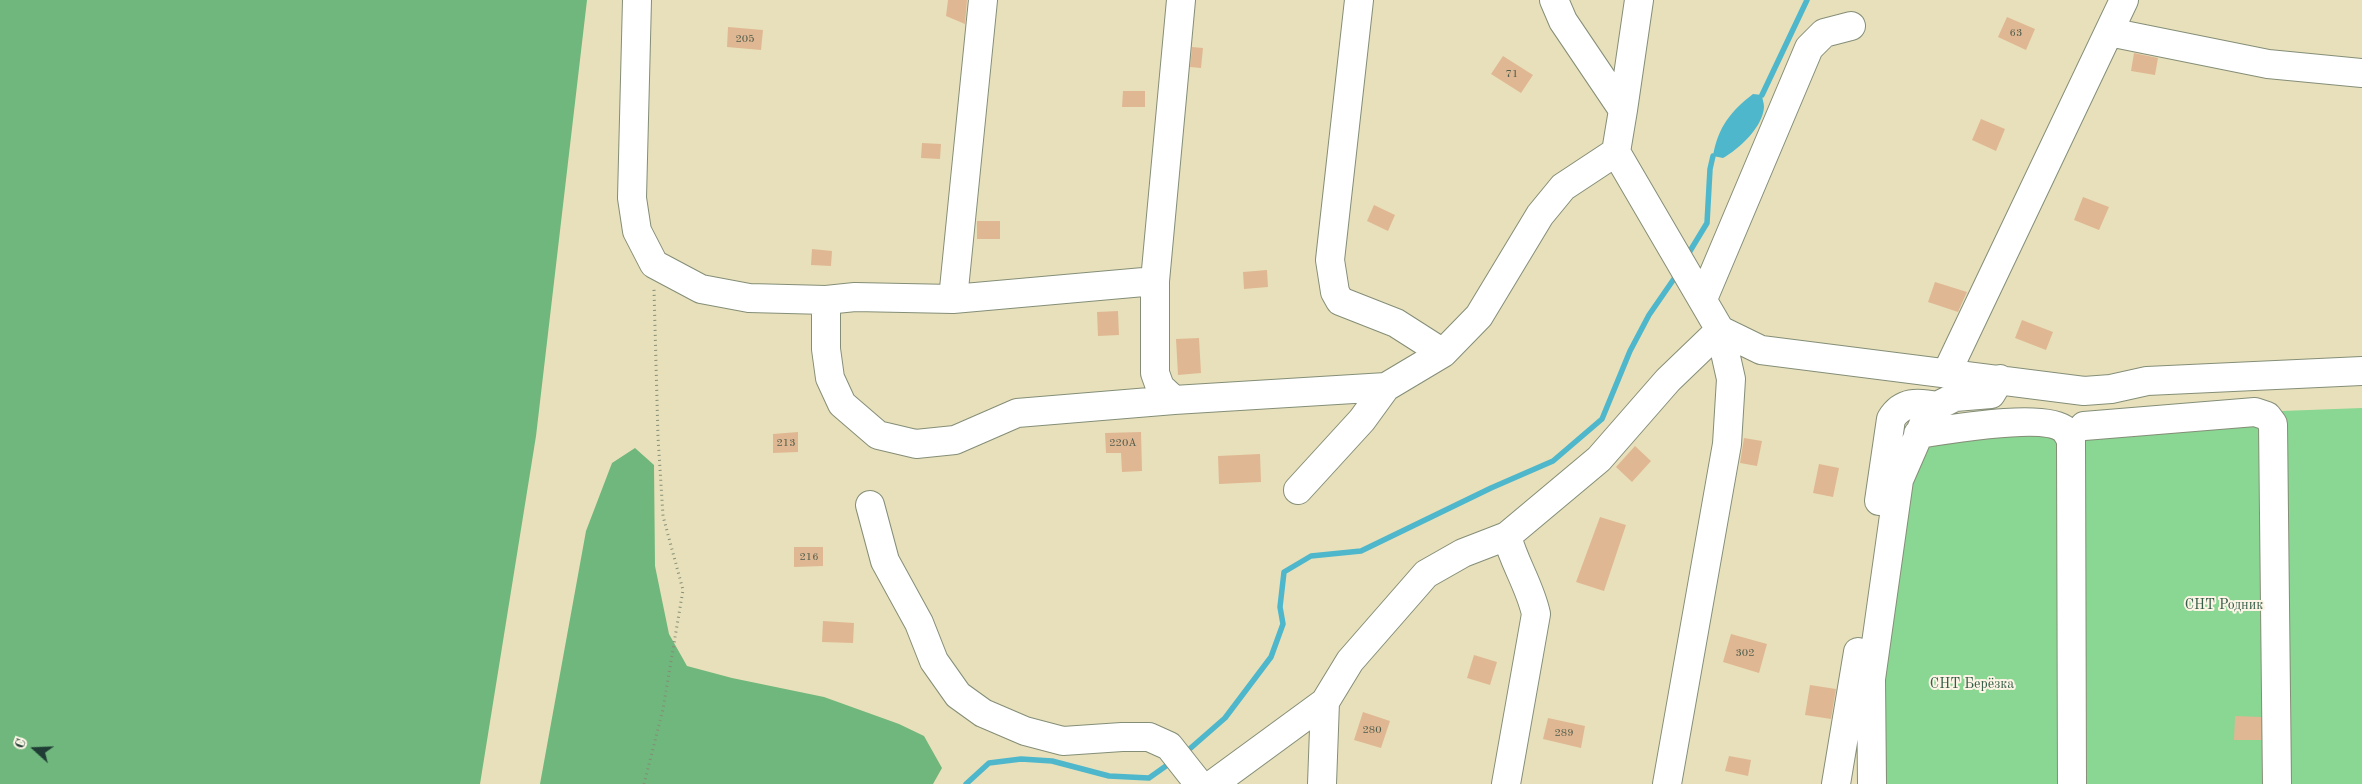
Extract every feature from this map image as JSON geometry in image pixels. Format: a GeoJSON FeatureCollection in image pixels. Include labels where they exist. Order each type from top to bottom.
{"type":"FeatureCollection","features":[{"type":"Feature","properties":{"kind":"street"},"geometry":{"type":"LineString","coordinates":[[637,0],[632,198],[638,231],[654,264],[701,289],[749,298],[826,300],[855,297],[953,299],[1155,281]]}},
{"type":"Feature","properties":{"kind":"street"},"geometry":{"type":"LineString","coordinates":[[953,299],[983,0]]}},
{"type":"Feature","properties":{"kind":"street"},"geometry":{"type":"LineString","coordinates":[[1174,400],[1160,387],[1155,373],[1155,281],[1181,0]]}},
{"type":"Feature","properties":{"kind":"street"},"geometry":{"type":"LineString","coordinates":[[1359,0],[1330,260],[1335,292],[1340,301],[1396,323],[1443,353]]}},
{"type":"Feature","properties":{"kind":"street"},"geometry":{"type":"LineString","coordinates":[[1554,0],[1563,21],[1623,110]]}},
{"type":"Feature","properties":{"kind":"street"},"geometry":{"type":"LineString","coordinates":[[1639,0],[1616,152],[1720,330],[1731,379],[1727,444],[1667,784]]}},
{"type":"Feature","properties":{"kind":"street"},"geometry":{"type":"LineString","coordinates":[[1947,372],[2124,0]]}},
{"type":"Feature","properties":{"kind":"street"},"geometry":{"type":"LineString","coordinates":[[1703,299],[1809,48],[1824,33],[1851,26]]}},
{"type":"Feature","properties":{"kind":"street"},"geometry":{"type":"LineString","coordinates":[[2109,32],[2268,64],[2362,74]]}},
{"type":"Feature","properties":{"kind":"street"},"geometry":{"type":"LineString","coordinates":[[1298,490],[1362,420],[1386,387],[1443,353],[1479,316],[1540,215],[1563,187],[1616,152]]}},
{"type":"Feature","properties":{"kind":"street"},"geometry":{"type":"LineString","coordinates":[[826,300],[826,349],[830,378],[842,404],[878,435],[916,444],[955,440],[1018,414],[1174,400],[1386,387]]}},
{"type":"Feature","properties":{"kind":"street"},"geometry":{"type":"LineString","coordinates":[[1720,330],[1761,350],[2000,379],[2055,389],[2084,391],[2111,389],[2147,381],[2362,371]]}},
{"type":"Feature","properties":{"kind":"street"},"geometry":{"type":"LineString","coordinates":[[1213,784],[1325,702],[1350,661],[1426,574],[1463,553],[1507,536],[1599,459],[1668,380],[1720,330]]}},
{"type":"Feature","properties":{"kind":"street"},"geometry":{"type":"LineString","coordinates":[[1872,784],[1870,679],[1899,480],[1918,434],[1937,406],[1955,397],[1991,394],[2000,379]]}},
{"type":"Feature","properties":{"kind":"street"},"geometry":{"type":"LineString","coordinates":[[2084,391],[2087,784]]}},
{"type":"Feature","properties":{"kind":"street"},"geometry":{"type":"LineString","coordinates":[[1836,784],[1862,628],[1891,419],[1897,410],[1913,402],[1937,406]]}},
{"type":"Feature","properties":{"kind":"street"},"geometry":{"type":"LineString","coordinates":[[2084,426],[2254,412],[2267,416],[2273,424],[2278,784]]}},
{"type":"Feature","properties":{"kind":"street"},"geometry":{"type":"LineString","coordinates":[[1918,434],[2005,422],[2053,425],[2065,430],[2071,440],[2072,784]]}},
{"type":"Feature","properties":{"kind":"street"},"geometry":{"type":"LineString","coordinates":[[870,504],[885,561],[919,622],[934,662],[958,695],[983,713],[1025,731],[1063,741],[1122,736],[1149,737],[1169,746],[1199,784]]}},
{"type":"Feature","properties":{"kind":"street"},"geometry":{"type":"LineString","coordinates":[[1506,784],[1536,614],[1532,593],[1512,557],[1507,536]]}},
{"type":"Feature","properties":{"kind":"street"},"geometry":{"type":"LineString","coordinates":[[1322,784],[1325,702]]}},
{"type":"Feature","properties":{"kind":"path"},"geometry":{"type":"LineString","coordinates":[[644,784],[663,709],[683,590],[663,516],[658,437],[654,264]]}},
{"type":"Feature","properties":{"kind":"green space"},"geometry":{"type":"Polygon","coordinates":[[[0,0],[587,0],[536,436],[480,784],[0,784],[0,0]]]}},
{"type":"Feature","properties":{"kind":"green space","name":"СНТ Родник"},"geometry":{"type":"Polygon","coordinates":[[[2362,408],[2362,784],[2087,784],[2084,426],[2255,412],[2362,408]]]}},
{"type":"Feature","properties":{"kind":"green space","name":"СНТ Берёзка"},"geometry":{"type":"Polygon","coordinates":[[[2065,430],[2072,784],[1872,784],[1871,679],[1918,434],[2065,430]]]}},
{"type":"Feature","properties":{"kind":"green space"},"geometry":{"type":"Polygon","coordinates":[[[635,448],[654,465],[655,566],[669,634],[687,666],[732,678],[824,697],[899,724],[924,736],[942,768],[933,784],[540,784],[586,531],[612,463],[635,448]]]}},
{"type":"Feature","properties":{"kind":"water"},"geometry":{"type":"Polygon","coordinates":[[[1753,94],[1762,95],[1764,107],[1763,115],[1755,130],[1743,143],[1723,158],[1713,156],[1718,136],[1727,120],[1753,94]]]}},
{"type":"Feature","properties":{"kind":"building"},"geometry":{"type":"Polygon","coordinates":[[[948,0],[967,0],[965,24],[946,16],[948,0]]]}},
{"type":"Feature","properties":{"kind":"building"},"geometry":{"type":"Polygon","coordinates":[[[2007,17],[2035,29],[2026,50],[1998,37],[2007,17]]]}},
{"type":"Feature","properties":{"kind":"building"},"geometry":{"type":"Polygon","coordinates":[[[728,27],[763,30],[761,50],[727,47],[728,27]]]}},
{"type":"Feature","properties":{"kind":"building"},"geometry":{"type":"Polygon","coordinates":[[[1192,47],[1203,48],[1201,68],[1190,67],[1192,47]]]}},
{"type":"Feature","properties":{"kind":"building"},"geometry":{"type":"Polygon","coordinates":[[[2134,53],[2158,58],[2155,75],[2131,71],[2134,53]]]}},
{"type":"Feature","properties":{"kind":"building"},"geometry":{"type":"Polygon","coordinates":[[[1503,56],[1533,75],[1521,93],[1491,74],[1503,56]]]}},
{"type":"Feature","properties":{"kind":"building"},"geometry":{"type":"Polygon","coordinates":[[[1123,91],[1145,91],[1145,107],[1122,107],[1123,91]]]}},
{"type":"Feature","properties":{"kind":"building"},"geometry":{"type":"Polygon","coordinates":[[[1981,119],[2005,129],[1996,151],[1972,140],[1981,119]]]}},
{"type":"Feature","properties":{"kind":"building"},"geometry":{"type":"Polygon","coordinates":[[[922,143],[941,144],[940,159],[921,158],[922,143]]]}},
{"type":"Feature","properties":{"kind":"building"},"geometry":{"type":"Polygon","coordinates":[[[2083,197],[2109,207],[2099,230],[2074,220],[2083,197]]]}},
{"type":"Feature","properties":{"kind":"building"},"geometry":{"type":"Polygon","coordinates":[[[1374,205],[1395,215],[1388,231],[1367,221],[1374,205]]]}},
{"type":"Feature","properties":{"kind":"building"},"geometry":{"type":"Polygon","coordinates":[[[977,221],[1000,221],[1000,239],[977,239],[977,221]]]}},
{"type":"Feature","properties":{"kind":"building"},"geometry":{"type":"Polygon","coordinates":[[[812,249],[832,251],[831,266],[811,265],[812,249]]]}},
{"type":"Feature","properties":{"kind":"building"},"geometry":{"type":"Polygon","coordinates":[[[1267,270],[1268,287],[1244,289],[1243,272],[1267,270]]]}},
{"type":"Feature","properties":{"kind":"building"},"geometry":{"type":"Polygon","coordinates":[[[1935,282],[1967,292],[1958,312],[1928,302],[1935,282]]]}},
{"type":"Feature","properties":{"kind":"building"},"geometry":{"type":"Polygon","coordinates":[[[1118,311],[1119,335],[1098,336],[1097,312],[1118,311]]]}},
{"type":"Feature","properties":{"kind":"building"},"geometry":{"type":"Polygon","coordinates":[[[2022,320],[2053,332],[2046,350],[2015,338],[2022,320]]]}},
{"type":"Feature","properties":{"kind":"building"},"geometry":{"type":"Polygon","coordinates":[[[1199,338],[1201,373],[1178,375],[1176,339],[1199,338]]]}},
{"type":"Feature","properties":{"kind":"building"},"geometry":{"type":"Polygon","coordinates":[[[798,432],[798,452],[773,453],[773,434],[798,432]]]}},
{"type":"Feature","properties":{"kind":"building"},"geometry":{"type":"Polygon","coordinates":[[[1141,432],[1142,471],[1122,472],[1121,453],[1106,453],[1105,433],[1141,432]]]}},
{"type":"Feature","properties":{"kind":"building"},"geometry":{"type":"Polygon","coordinates":[[[1744,438],[1762,441],[1757,466],[1740,463],[1744,438]]]}},
{"type":"Feature","properties":{"kind":"building"},"geometry":{"type":"Polygon","coordinates":[[[1635,446],[1651,461],[1632,482],[1616,467],[1635,446]]]}},
{"type":"Feature","properties":{"kind":"building"},"geometry":{"type":"Polygon","coordinates":[[[1260,454],[1261,482],[1219,484],[1218,456],[1260,454]]]}},
{"type":"Feature","properties":{"kind":"building"},"geometry":{"type":"Polygon","coordinates":[[[1819,464],[1839,468],[1833,497],[1813,493],[1819,464]]]}},
{"type":"Feature","properties":{"kind":"building"},"geometry":{"type":"Polygon","coordinates":[[[1600,517],[1626,525],[1604,591],[1576,582],[1600,517]]]}},
{"type":"Feature","properties":{"kind":"building"},"geometry":{"type":"Polygon","coordinates":[[[794,547],[823,547],[823,566],[794,567],[794,547]]]}},
{"type":"Feature","properties":{"kind":"building"},"geometry":{"type":"Polygon","coordinates":[[[823,621],[854,623],[853,643],[822,642],[823,621]]]}},
{"type":"Feature","properties":{"kind":"building"},"geometry":{"type":"Polygon","coordinates":[[[1731,634],[1767,644],[1759,673],[1723,662],[1731,634]]]}},
{"type":"Feature","properties":{"kind":"building"},"geometry":{"type":"Polygon","coordinates":[[[1474,655],[1497,662],[1490,685],[1467,678],[1474,655]]]}},
{"type":"Feature","properties":{"kind":"building"},"geometry":{"type":"Polygon","coordinates":[[[1810,685],[1836,689],[1831,719],[1805,715],[1810,685]]]}},
{"type":"Feature","properties":{"kind":"building"},"geometry":{"type":"Polygon","coordinates":[[[1363,712],[1390,721],[1381,748],[1354,740],[1363,712]]]}},
{"type":"Feature","properties":{"kind":"building"},"geometry":{"type":"Polygon","coordinates":[[[2235,716],[2261,717],[2261,740],[2234,740],[2235,716]]]}},
{"type":"Feature","properties":{"kind":"building"},"geometry":{"type":"Polygon","coordinates":[[[1548,718],[1585,726],[1581,748],[1543,739],[1548,718]]]}},
{"type":"Feature","properties":{"kind":"building"},"geometry":{"type":"Polygon","coordinates":[[[1729,756],[1751,760],[1748,776],[1725,771],[1729,756]]]}},
{"type":"Feature","properties":{"kind":"waterway"},"geometry":{"type":"LineString","coordinates":[[1762,95],[1807,0]]}},
{"type":"Feature","properties":{"kind":"waterway"},"geometry":{"type":"LineString","coordinates":[[1687,256],[1707,223],[1710,169],[1713,156]]}},
{"type":"Feature","properties":{"kind":"waterway"},"geometry":{"type":"LineString","coordinates":[[1185,753],[1225,718],[1271,657],[1283,624],[1280,607],[1284,572],[1311,556],[1361,551],[1491,488],[1553,461],[1602,419],[1630,351],[1649,315],[1678,273]]}},
{"type":"Feature","properties":{"kind":"waterway"},"geometry":{"type":"LineString","coordinates":[[966,784],[989,763],[1021,759],[1052,761],[1109,776],[1149,778],[1173,761]]}}]}
